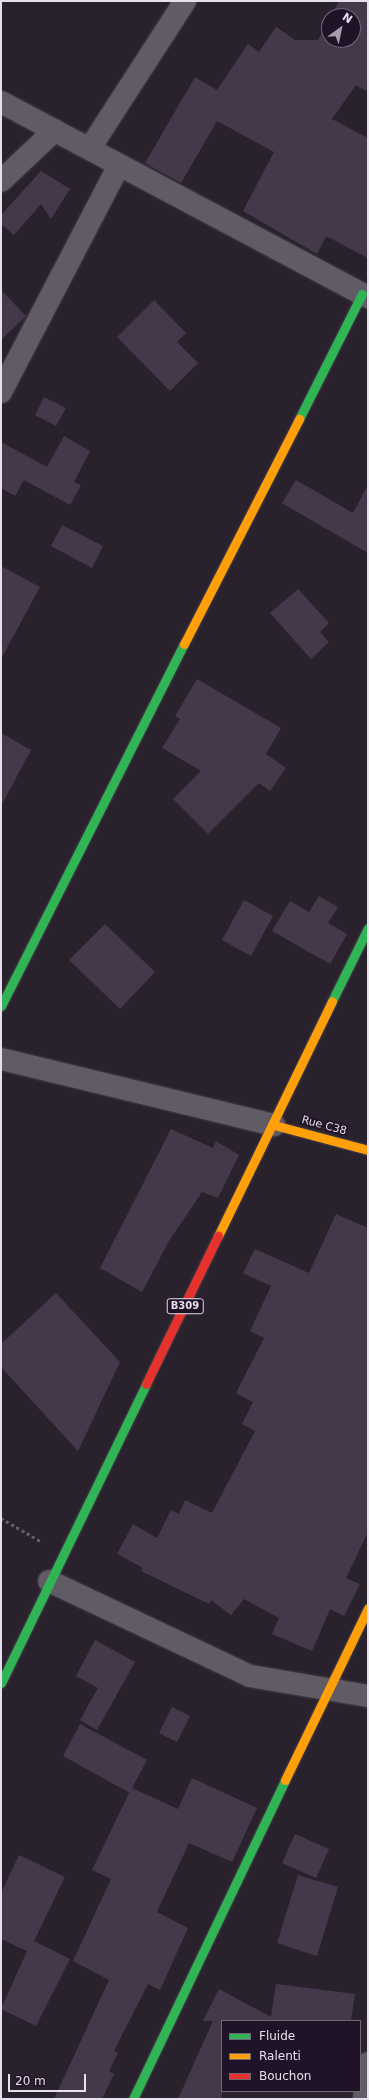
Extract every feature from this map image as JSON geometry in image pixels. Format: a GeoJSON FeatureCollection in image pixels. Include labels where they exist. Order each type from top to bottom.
{"type":"FeatureCollection","features":[{"type":"Feature","properties":{"kind":"street"},"geometry":{"type":"LineString","coordinates":[[90,148],[185,1]]}},
{"type":"Feature","properties":{"kind":"street"},"geometry":{"type":"LineString","coordinates":[[1,102],[90,148],[119,165],[365,296],[1,1006]]}},
{"type":"Feature","properties":{"kind":"street"},"geometry":{"type":"LineString","coordinates":[[1,181],[55,130]]}},
{"type":"Feature","properties":{"kind":"street"},"geometry":{"type":"LineString","coordinates":[[1,392],[119,165]]}},
{"type":"Feature","properties":{"kind":"street","name":"B309"},"geometry":{"type":"LineString","coordinates":[[1,1683],[49,1581],[274,1125],[368,928]]}},
{"type":"Feature","properties":{"kind":"street"},"geometry":{"type":"LineString","coordinates":[[1,1058],[274,1125]]}},
{"type":"Feature","properties":{"kind":"street","name":"Rue C38"},"geometry":{"type":"LineString","coordinates":[[274,1125],[368,1150]]}},
{"type":"Feature","properties":{"kind":"street"},"geometry":{"type":"LineString","coordinates":[[49,1581],[250,1676],[327,1692],[368,1696]]}},
{"type":"Feature","properties":{"kind":"street"},"geometry":{"type":"LineString","coordinates":[[133,2099],[368,1608]]}},
{"type":"Feature","properties":{"kind":"street"},"geometry":{"type":"LineString","coordinates":[[364,2099],[368,2063]]}},
{"type":"Feature","properties":{"kind":"path"},"geometry":{"type":"LineString","coordinates":[[1,1518],[62,1556]]}},
{"type":"Feature","properties":{"kind":"building"},"geometry":{"type":"Polygon","coordinates":[[[339,1],[368,1],[368,92],[356,85],[332,119],[368,138],[368,258],[326,236],[317,254],[243,211],[274,152],[217,121],[181,183],[145,163],[195,77],[217,90],[248,44],[259,52],[276,27],[295,40],[318,40],[321,34],[321,48],[361,48],[361,8],[335,8],[339,1]]]}},
{"type":"Feature","properties":{"kind":"building"},"geometry":{"type":"Polygon","coordinates":[[[41,171],[70,189],[51,219],[41,204],[14,235],[1,224],[1,215],[41,171]]]}},
{"type":"Feature","properties":{"kind":"building"},"geometry":{"type":"Polygon","coordinates":[[[1,290],[26,316],[1,340],[1,290]]]}},
{"type":"Feature","properties":{"kind":"building"},"geometry":{"type":"Polygon","coordinates":[[[154,300],[186,333],[177,342],[198,363],[170,391],[117,337],[154,300]]]}},
{"type":"Feature","properties":{"kind":"building"},"geometry":{"type":"Polygon","coordinates":[[[44,397],[66,408],[56,426],[35,415],[44,397]]]}},
{"type":"Feature","properties":{"kind":"building"},"geometry":{"type":"Polygon","coordinates":[[[64,436],[90,451],[74,482],[81,485],[70,505],[24,480],[15,496],[1,488],[1,442],[47,467],[64,436]]]}},
{"type":"Feature","properties":{"kind":"building"},"geometry":{"type":"Polygon","coordinates":[[[296,480],[353,513],[368,485],[368,553],[282,503],[296,480]]]}},
{"type":"Feature","properties":{"kind":"building"},"geometry":{"type":"Polygon","coordinates":[[[62,525],[103,546],[92,568],[51,546],[62,525]]]}},
{"type":"Feature","properties":{"kind":"building"},"geometry":{"type":"Polygon","coordinates":[[[1,566],[40,587],[1,659],[1,566]]]}},
{"type":"Feature","properties":{"kind":"building"},"geometry":{"type":"Polygon","coordinates":[[[298,589],[329,623],[320,632],[329,642],[311,659],[270,613],[298,589]]]}},
{"type":"Feature","properties":{"kind":"building"},"geometry":{"type":"Polygon","coordinates":[[[197,679],[281,728],[266,754],[286,768],[270,791],[259,783],[208,834],[173,799],[201,771],[162,748],[180,719],[175,716],[197,679]]]}},
{"type":"Feature","properties":{"kind":"building"},"geometry":{"type":"Polygon","coordinates":[[[1,733],[31,750],[1,806],[1,733]]]}},
{"type":"Feature","properties":{"kind":"building"},"geometry":{"type":"Polygon","coordinates":[[[319,896],[338,907],[328,923],[347,934],[330,964],[272,931],[290,901],[309,912],[319,896]]]}},
{"type":"Feature","properties":{"kind":"building"},"geometry":{"type":"Polygon","coordinates":[[[244,900],[273,916],[251,956],[222,940],[244,900]]]}},
{"type":"Feature","properties":{"kind":"building"},"geometry":{"type":"Polygon","coordinates":[[[105,924],[155,972],[120,1009],[69,960],[105,924]]]}},
{"type":"Feature","properties":{"kind":"building"},"geometry":{"type":"Polygon","coordinates":[[[171,1129],[213,1148],[216,1141],[239,1155],[218,1198],[202,1192],[169,1241],[142,1292],[100,1268],[171,1129]]]}},
{"type":"Feature","properties":{"kind":"building"},"geometry":{"type":"Polygon","coordinates":[[[336,1214],[368,1228],[368,1532],[346,1578],[360,1584],[344,1616],[330,1609],[312,1651],[272,1634],[279,1618],[244,1599],[231,1615],[211,1600],[209,1604],[141,1571],[143,1568],[117,1554],[133,1524],[157,1538],[171,1510],[179,1514],[185,1500],[212,1513],[255,1431],[242,1424],[253,1402],[236,1393],[264,1338],[250,1331],[271,1286],[243,1273],[255,1249],[309,1273],[336,1214]]]}},
{"type":"Feature","properties":{"kind":"building"},"geometry":{"type":"Polygon","coordinates":[[[56,1293],[120,1362],[78,1451],[1,1367],[1,1344],[56,1293]]]}},
{"type":"Feature","properties":{"kind":"building"},"geometry":{"type":"Polygon","coordinates":[[[95,1640],[135,1662],[97,1730],[80,1720],[98,1688],[76,1676],[95,1640]]]}},
{"type":"Feature","properties":{"kind":"building"},"geometry":{"type":"Polygon","coordinates":[[[172,1707],[190,1716],[177,1742],[159,1733],[172,1707]]]}},
{"type":"Feature","properties":{"kind":"building"},"geometry":{"type":"Polygon","coordinates":[[[80,1724],[147,1760],[132,1788],[178,1809],[192,1778],[257,1808],[232,1862],[189,1843],[157,1912],[188,1928],[160,1990],[148,1984],[114,2051],[118,2053],[109,2071],[114,2074],[102,2099],[54,2099],[109,1980],[73,1961],[111,1879],[92,1870],[129,1793],[63,1756],[80,1724]]]}},
{"type":"Feature","properties":{"kind":"building"},"geometry":{"type":"Polygon","coordinates":[[[295,1834],[329,1849],[316,1878],[282,1863],[295,1834]]]}},
{"type":"Feature","properties":{"kind":"building"},"geometry":{"type":"Polygon","coordinates":[[[19,1855],[65,1877],[34,1941],[70,1959],[36,2026],[1,2009],[27,1951],[1,1939],[1,1893],[19,1855]]]}},
{"type":"Feature","properties":{"kind":"building"},"geometry":{"type":"Polygon","coordinates":[[[298,1875],[338,1887],[317,1956],[277,1943],[298,1875]]]}},
{"type":"Feature","properties":{"kind":"building"},"geometry":{"type":"Polygon","coordinates":[[[276,1984],[355,1994],[351,2020],[221,2020],[222,2099],[178,2099],[213,2021],[203,2021],[219,1989],[271,2017],[276,1984]]]}},
{"type":"Feature","properties":{"kind":"traffic: fast"},"geometry":{"type":"LineString","coordinates":[[299,419],[362,294]]}},
{"type":"Feature","properties":{"kind":"traffic: fast"},"geometry":{"type":"LineString","coordinates":[[1,1006],[184,644]]}},
{"type":"Feature","properties":{"kind":"traffic: fast"},"geometry":{"type":"LineString","coordinates":[[332,1001],[368,928]]}},
{"type":"Feature","properties":{"kind":"traffic: fast"},"geometry":{"type":"LineString","coordinates":[[1,1683],[146,1384]]}},
{"type":"Feature","properties":{"kind":"traffic: fast"},"geometry":{"type":"LineString","coordinates":[[133,2099],[285,1780]]}},
{"type":"Feature","properties":{"kind":"traffic: slow"},"geometry":{"type":"LineString","coordinates":[[184,644],[299,419]]}},
{"type":"Feature","properties":{"kind":"traffic: slow"},"geometry":{"type":"LineString","coordinates":[[218,1236],[332,1001]]}},
{"type":"Feature","properties":{"kind":"traffic: slow"},"geometry":{"type":"LineString","coordinates":[[274,1125],[368,1150]]}},
{"type":"Feature","properties":{"kind":"traffic: slow"},"geometry":{"type":"LineString","coordinates":[[285,1780],[368,1608]]}},
{"type":"Feature","properties":{"kind":"traffic: jam"},"geometry":{"type":"LineString","coordinates":[[146,1384],[218,1236]]}}]}
